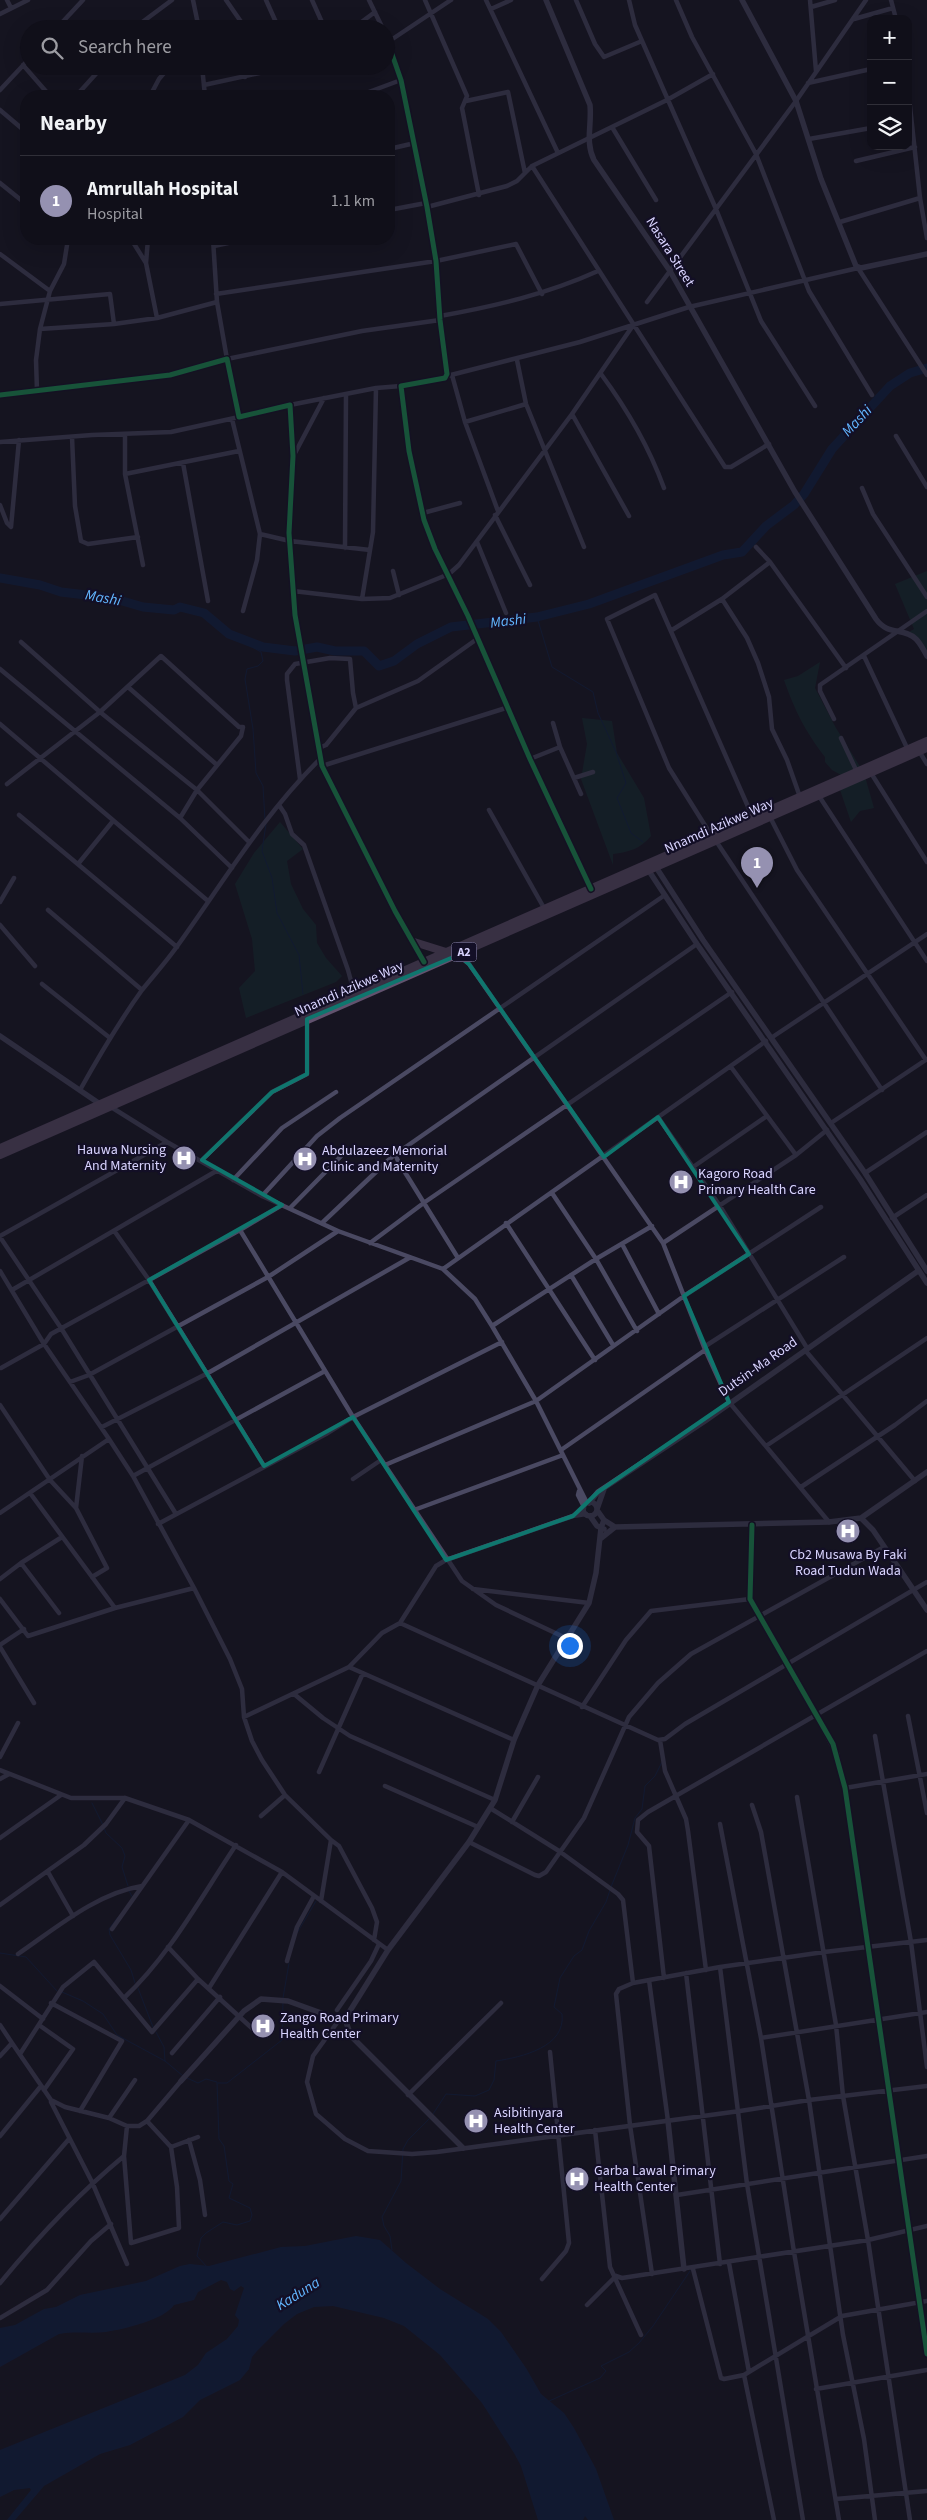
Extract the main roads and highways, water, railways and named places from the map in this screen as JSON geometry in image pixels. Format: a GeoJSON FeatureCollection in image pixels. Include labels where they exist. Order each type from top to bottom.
{"type":"FeatureCollection","features":[{"type":"Feature","properties":{"kind":"highway","name":"Nnamdi Azikwe Way"},"geometry":{"type":"LineString","coordinates":[[0,1155],[307,1019],[458,955],[753,818],[927,741]]}},
{"type":"Feature","properties":{"kind":"highway","name":"Nnamdi Azikwe Way"},"geometry":{"type":"LineString","coordinates":[[713,838],[770,817],[923,750]]}},
{"type":"Feature","properties":{"kind":"highway","name":"Nnamdi Azikwe Way"},"geometry":{"type":"LineString","coordinates":[[0,1148],[544,908],[651,866]]}},
{"type":"Feature","properties":{"kind":"highway"},"geometry":{"type":"LineString","coordinates":[[414,942],[446,952]]}},
{"type":"Feature","properties":{"kind":"water","name":"Kaduna"},"geometry":{"type":"Polygon","coordinates":[[[356,2236],[380,2240],[440,2289],[488,2319],[501,2332],[541,2394],[564,2413],[574,2428],[596,2469],[614,2520],[588,2520],[585,2516],[583,2520],[538,2520],[521,2466],[514,2453],[482,2403],[440,2355],[404,2326],[384,2318],[333,2306],[314,2307],[297,2314],[257,2351],[252,2357],[249,2369],[240,2380],[200,2400],[183,2417],[130,2445],[100,2454],[44,2486],[15,2520],[7,2520],[31,2490],[30,2488],[14,2490],[0,2497],[0,2450],[185,2375],[198,2365],[206,2353],[227,2339],[238,2326],[239,2320],[235,2315],[244,2288],[241,2286],[234,2291],[230,2289],[227,2282],[221,2280],[198,2292],[194,2300],[174,2305],[162,2315],[153,2319],[106,2332],[59,2334],[0,2367],[0,2328],[15,2325],[44,2309],[56,2307],[80,2295],[146,2281],[180,2266],[190,2264],[209,2266],[281,2247],[305,2246],[356,2236]]]}},
{"type":"Feature","properties":{"kind":"waterway","name":"Mashi"},"geometry":{"type":"LineString","coordinates":[[0,578],[40,585],[61,592],[112,598],[143,607],[174,610],[180,607],[204,613],[229,634],[263,647],[295,651],[317,647],[335,651],[364,651],[379,666],[394,661],[417,644],[451,627],[537,617],[589,604],[723,555],[742,552],[766,526],[794,505],[804,494],[832,449],[890,386],[910,373],[927,368]]}},
{"type":"Feature","properties":{"kind":"waterway"},"geometry":{"type":"LineString","coordinates":[[537,617],[552,667],[593,692],[598,713],[616,752],[626,783],[617,798],[631,833],[643,842]]}},
{"type":"Feature","properties":{"kind":"waterway"},"geometry":{"type":"LineString","coordinates":[[229,634],[261,652],[263,661],[258,666],[247,669],[245,679],[253,729],[256,773],[263,786],[265,820]]}},
{"type":"Feature","properties":{"kind":"waterway"},"geometry":{"type":"LineString","coordinates":[[266,824],[262,851],[272,878],[277,913],[299,955],[303,994]]}},
{"type":"Feature","properties":{"kind":"waterway"},"geometry":{"type":"LineString","coordinates":[[611,1887],[628,1845],[635,1818],[642,1809],[645,1786],[655,1776],[662,1762]]}},
{"type":"Feature","properties":{"kind":"waterway"},"geometry":{"type":"LineString","coordinates":[[92,1803],[103,1825]]}},
{"type":"Feature","properties":{"kind":"waterway"},"geometry":{"type":"LineString","coordinates":[[104,1828],[106,1833],[122,1848],[125,1856],[122,1867],[128,1886]]}},
{"type":"Feature","properties":{"kind":"waterway"},"geometry":{"type":"LineString","coordinates":[[433,2114],[446,2094],[475,2096],[489,2090],[494,2080],[496,2061],[529,2053],[550,2042],[557,2035],[561,2025],[562,2014],[554,2007],[560,1978],[574,1956],[582,1950],[589,1931],[606,1902],[610,1890]]}},
{"type":"Feature","properties":{"kind":"waterway"},"geometry":{"type":"LineString","coordinates":[[129,1891],[133,1898]]}},
{"type":"Feature","properties":{"kind":"waterway"},"geometry":{"type":"LineString","coordinates":[[297,1933],[316,1901]]}},
{"type":"Feature","properties":{"kind":"waterway"},"geometry":{"type":"LineString","coordinates":[[118,1917],[109,1929],[110,1935],[131,1970],[135,1983]]}},
{"type":"Feature","properties":{"kind":"waterway"},"geometry":{"type":"LineString","coordinates":[[0,1953],[26,1957],[57,1991]]}},
{"type":"Feature","properties":{"kind":"waterway"},"geometry":{"type":"LineString","coordinates":[[283,1998],[289,1963]]}},
{"type":"Feature","properties":{"kind":"waterway"},"geometry":{"type":"LineString","coordinates":[[138,1988],[153,2027]]}},
{"type":"Feature","properties":{"kind":"waterway"},"geometry":{"type":"LineString","coordinates":[[62,1992],[83,2001],[103,2014],[117,2035],[165,2061],[183,2076]]}},
{"type":"Feature","properties":{"kind":"waterway"},"geometry":{"type":"LineString","coordinates":[[218,2083],[227,2083],[282,2040],[283,2002]]}},
{"type":"Feature","properties":{"kind":"waterway"},"geometry":{"type":"LineString","coordinates":[[156,2032],[164,2047],[165,2061]]}},
{"type":"Feature","properties":{"kind":"waterway"},"geometry":{"type":"LineString","coordinates":[[187,2078],[198,2083],[206,2079],[217,2082],[219,2139],[224,2146],[229,2181],[233,2184],[229,2198],[250,2208],[252,2215],[250,2221],[237,2225],[223,2222],[201,2238],[197,2256],[208,2268]]}},
{"type":"Feature","properties":{"kind":"waterway"},"geometry":{"type":"LineString","coordinates":[[392,2250],[390,2236],[384,2226],[382,2217],[401,2181],[403,2149],[408,2140],[429,2119]]}},
{"type":"Feature","properties":{"kind":"waterway"},"geometry":{"type":"LineString","coordinates":[[547,2402],[600,2378],[606,2371],[601,2366],[629,2352],[639,2343],[653,2326],[690,2271]]}},
{"type":"Feature","properties":{"kind":"place","name":"Amrullah Hospital"},"geometry":{"type":"Point","coordinates":[757,888]}},
{"type":"Feature","properties":{"kind":"place","name":"Hauwa Nursing And Maternity"},"geometry":{"type":"Point","coordinates":[184,1158]}},
{"type":"Feature","properties":{"kind":"place","name":"Abdulazeez Memorial Clinic and Maternity"},"geometry":{"type":"Point","coordinates":[305,1159]}},
{"type":"Feature","properties":{"kind":"place","name":"Kagoro Road Primary Health Care"},"geometry":{"type":"Point","coordinates":[681,1182]}},
{"type":"Feature","properties":{"kind":"place","name":"Cb2 Musawa By Faki Road Tudun Wada"},"geometry":{"type":"Point","coordinates":[848,1531]}},
{"type":"Feature","properties":{"kind":"place","name":"Zango Road Primary Health Center"},"geometry":{"type":"Point","coordinates":[263,2026]}},
{"type":"Feature","properties":{"kind":"place","name":"Asibitinyara Health Center"},"geometry":{"type":"Point","coordinates":[476,2121]}},
{"type":"Feature","properties":{"kind":"place","name":"Garba Lawal Primary Health Center"},"geometry":{"type":"Point","coordinates":[577,2179]}}]}
